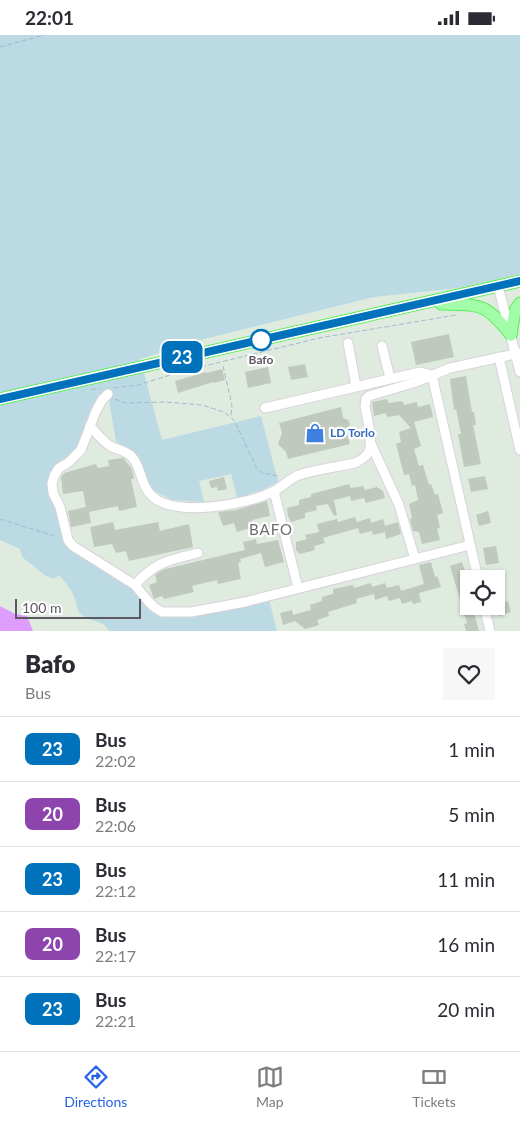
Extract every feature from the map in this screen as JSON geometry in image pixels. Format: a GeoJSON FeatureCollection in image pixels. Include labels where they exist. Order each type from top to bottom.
{"type":"FeatureCollection","features":[{"type":"Feature","properties":{"kind":"main road"},"geometry":{"type":"LineString","coordinates":[[0,399],[520,281]]}},
{"type":"Feature","properties":{"kind":"main road"},"geometry":{"type":"LineString","coordinates":[[424,303],[468,304],[482,307],[497,318],[511,335]]}},
{"type":"Feature","properties":{"kind":"main road"},"geometry":{"type":"LineString","coordinates":[[511,335],[515,310],[520,303]]}},
{"type":"Feature","properties":{"kind":"street"},"geometry":{"type":"LineString","coordinates":[[498,286],[511,335],[518,353],[520,372]]}},
{"type":"Feature","properties":{"kind":"street"},"geometry":{"type":"LineString","coordinates":[[348,343],[356,387]]}},
{"type":"Feature","properties":{"kind":"street"},"geometry":{"type":"LineString","coordinates":[[382,346],[390,378]]}},
{"type":"Feature","properties":{"kind":"street"},"geometry":{"type":"LineString","coordinates":[[416,559],[399,505],[371,443],[366,399],[379,392],[404,387],[450,368],[518,353]]}},
{"type":"Feature","properties":{"kind":"street"},"geometry":{"type":"LineString","coordinates":[[500,357],[520,449]]}},
{"type":"Feature","properties":{"kind":"street"},"geometry":{"type":"LineString","coordinates":[[265,407],[420,371],[432,375]]}},
{"type":"Feature","properties":{"kind":"street"},"geometry":{"type":"LineString","coordinates":[[432,375],[476,570]]}},
{"type":"Feature","properties":{"kind":"street"},"geometry":{"type":"LineString","coordinates":[[105,390],[81,449],[59,468],[54,476],[53,493],[60,507],[68,540],[73,547],[135,585],[154,607],[162,611],[175,612],[210,609],[245,602],[470,545]]}},
{"type":"Feature","properties":{"kind":"street"},"geometry":{"type":"LineString","coordinates":[[90,426],[103,441],[131,455],[137,464],[146,488],[158,501],[185,507],[202,508],[230,505],[274,491],[288,480],[300,475],[355,463],[368,454],[371,443]]}},
{"type":"Feature","properties":{"kind":"street"},"geometry":{"type":"LineString","coordinates":[[274,491],[298,588]]}},
{"type":"Feature","properties":{"kind":"street"},"geometry":{"type":"LineString","coordinates":[[135,585],[149,571],[165,561],[198,553]]}},
{"type":"Feature","properties":{"kind":"street"},"geometry":{"type":"LineString","coordinates":[[486,615],[490,631]]}},
{"type":"Feature","properties":{"kind":"path"},"geometry":{"type":"LineString","coordinates":[[0,47],[44,35]]}},
{"type":"Feature","properties":{"kind":"path"},"geometry":{"type":"LineString","coordinates":[[90,389],[105,390],[138,385],[180,372],[319,338],[461,314]]}},
{"type":"Feature","properties":{"kind":"path"},"geometry":{"type":"LineString","coordinates":[[223,366],[232,405],[230,416]]}},
{"type":"Feature","properties":{"kind":"path"},"geometry":{"type":"LineString","coordinates":[[105,390],[119,402],[164,402],[202,405],[224,412],[230,416],[239,429],[256,469],[263,473],[288,480]]}},
{"type":"Feature","properties":{"kind":"path"},"geometry":{"type":"LineString","coordinates":[[0,519],[68,540]]}},
{"type":"Feature","properties":{"kind":"shaded area"},"geometry":{"type":"Polygon","coordinates":[[[0,35],[520,35],[520,274],[458,288],[374,297],[204,339],[140,359],[162,440],[261,416],[278,482],[262,490],[237,498],[231,474],[199,481],[204,502],[172,500],[155,491],[146,482],[136,454],[116,442],[108,394],[69,462],[52,484],[68,540],[127,580],[154,607],[175,612],[268,596],[277,631],[109,631],[107,627],[80,613],[71,591],[59,575],[54,579],[46,576],[22,557],[20,549],[0,540],[0,35]]]}},
{"type":"Feature","properties":{"kind":"shaded area"},"geometry":{"type":"Polygon","coordinates":[[[0,606],[15,614],[27,616],[33,631],[0,631],[0,606]]]}},
{"type":"Feature","properties":{"kind":"building"},"geometry":{"type":"Polygon","coordinates":[[[449,334],[454,357],[416,365],[411,342],[449,334]]]}},
{"type":"Feature","properties":{"kind":"building"},"geometry":{"type":"Polygon","coordinates":[[[305,364],[308,377],[291,380],[288,367],[305,364]]]}},
{"type":"Feature","properties":{"kind":"building"},"geometry":{"type":"Polygon","coordinates":[[[268,367],[271,383],[248,388],[245,372],[268,367]]]}},
{"type":"Feature","properties":{"kind":"building"},"geometry":{"type":"Polygon","coordinates":[[[222,369],[225,380],[178,393],[175,381],[222,369]]]}},
{"type":"Feature","properties":{"kind":"building"},"geometry":{"type":"Polygon","coordinates":[[[466,376],[472,412],[474,412],[476,425],[473,425],[481,464],[464,467],[458,434],[461,434],[456,409],[454,410],[450,379],[466,376]]]}},
{"type":"Feature","properties":{"kind":"building"},"geometry":{"type":"Polygon","coordinates":[[[387,399],[389,403],[402,401],[404,405],[417,402],[418,407],[430,404],[433,417],[414,422],[421,446],[414,449],[419,466],[423,465],[429,485],[431,484],[435,495],[438,494],[443,513],[437,515],[440,527],[437,529],[440,540],[422,544],[419,532],[413,531],[409,504],[418,500],[415,485],[412,486],[409,474],[404,475],[396,444],[401,442],[399,432],[411,428],[399,415],[388,417],[385,413],[374,416],[372,402],[387,399]]]}},
{"type":"Feature","properties":{"kind":"building","name":"LD Torlo"},"geometry":{"type":"Polygon","coordinates":[[[341,407],[343,418],[348,420],[350,424],[347,434],[350,444],[288,459],[286,452],[278,444],[282,433],[279,423],[341,407]]]}},
{"type":"Feature","properties":{"kind":"building"},"geometry":{"type":"Polygon","coordinates":[[[123,458],[132,469],[134,479],[131,479],[137,507],[119,511],[118,506],[89,512],[91,523],[71,527],[68,511],[86,507],[83,491],[63,494],[61,477],[64,473],[96,464],[98,468],[109,466],[108,460],[123,458]]]}},
{"type":"Feature","properties":{"kind":"building"},"geometry":{"type":"Polygon","coordinates":[[[485,476],[488,489],[471,492],[468,479],[485,476]]]}},
{"type":"Feature","properties":{"kind":"building"},"geometry":{"type":"Polygon","coordinates":[[[224,477],[227,489],[218,491],[217,487],[211,488],[209,481],[224,477]]]}},
{"type":"Feature","properties":{"kind":"building"},"geometry":{"type":"Polygon","coordinates":[[[349,484],[351,488],[363,486],[365,490],[377,487],[383,491],[385,498],[366,503],[364,498],[351,501],[350,496],[334,500],[337,515],[334,516],[328,504],[316,506],[317,510],[305,513],[305,518],[291,522],[287,508],[299,505],[299,500],[311,497],[311,494],[349,484]]]}},
{"type":"Feature","properties":{"kind":"building"},"geometry":{"type":"Polygon","coordinates":[[[267,501],[270,516],[252,520],[254,527],[237,532],[234,523],[223,526],[218,512],[236,510],[267,501]]]}},
{"type":"Feature","properties":{"kind":"building"},"geometry":{"type":"Polygon","coordinates":[[[488,511],[491,523],[479,526],[476,515],[488,511]]]}},
{"type":"Feature","properties":{"kind":"building"},"geometry":{"type":"Polygon","coordinates":[[[355,517],[357,522],[370,518],[371,523],[383,519],[385,526],[398,522],[401,534],[386,539],[385,532],[373,535],[372,531],[360,534],[358,528],[323,538],[325,543],[314,546],[315,550],[300,554],[296,550],[296,542],[307,539],[305,535],[319,532],[317,524],[337,519],[338,522],[355,517]]]}},
{"type":"Feature","properties":{"kind":"building"},"geometry":{"type":"Polygon","coordinates":[[[113,522],[115,530],[158,522],[160,531],[189,524],[193,547],[129,561],[126,551],[116,553],[112,544],[94,547],[90,527],[113,522]]]}},
{"type":"Feature","properties":{"kind":"building"},"geometry":{"type":"Polygon","coordinates":[[[256,539],[257,544],[278,540],[284,562],[265,567],[261,553],[240,559],[241,562],[238,563],[241,579],[218,584],[217,580],[192,586],[194,592],[164,599],[162,596],[154,599],[149,585],[157,582],[155,575],[159,572],[245,550],[243,542],[256,539]]]}},
{"type":"Feature","properties":{"kind":"building"},"geometry":{"type":"Polygon","coordinates":[[[496,546],[499,563],[486,565],[483,548],[496,546]]]}},
{"type":"Feature","properties":{"kind":"building"},"geometry":{"type":"Polygon","coordinates":[[[431,562],[435,577],[437,576],[441,587],[419,593],[421,602],[413,604],[412,601],[402,604],[400,598],[389,601],[387,596],[375,600],[374,594],[356,599],[357,603],[328,612],[329,616],[317,620],[319,625],[305,629],[295,621],[283,625],[280,613],[292,610],[293,615],[311,610],[310,605],[322,601],[322,597],[333,594],[333,589],[353,585],[354,588],[371,583],[372,587],[385,583],[387,588],[399,585],[401,591],[424,584],[419,565],[431,562]]]}},
{"type":"Feature","properties":{"kind":"building"},"geometry":{"type":"Polygon","coordinates":[[[462,562],[464,570],[460,570],[460,600],[450,566],[462,562]]]}},
{"type":"Feature","properties":{"kind":"building"},"geometry":{"type":"Polygon","coordinates":[[[508,601],[511,612],[505,614],[505,602],[508,601]]]}},
{"type":"Feature","properties":{"kind":"building"},"geometry":{"type":"Polygon","coordinates":[[[465,615],[475,615],[479,631],[466,631],[464,624],[467,623],[465,615]]]}},
{"type":"Feature","properties":{"kind":"bus line","name":"23"},"geometry":{"type":"LineString","coordinates":[[0,399],[520,281]]}},
{"type":"Feature","properties":{"kind":"place","name":"Bafo"},"geometry":{"type":"Point","coordinates":[261,340]}},
{"type":"Feature","properties":{"kind":"place","name":"LD Torlo"},"geometry":{"type":"Point","coordinates":[315,433]}},
{"type":"Feature","properties":{"kind":"district","name":"BAFO"},"geometry":{"type":"Point","coordinates":[271,530]}}]}
